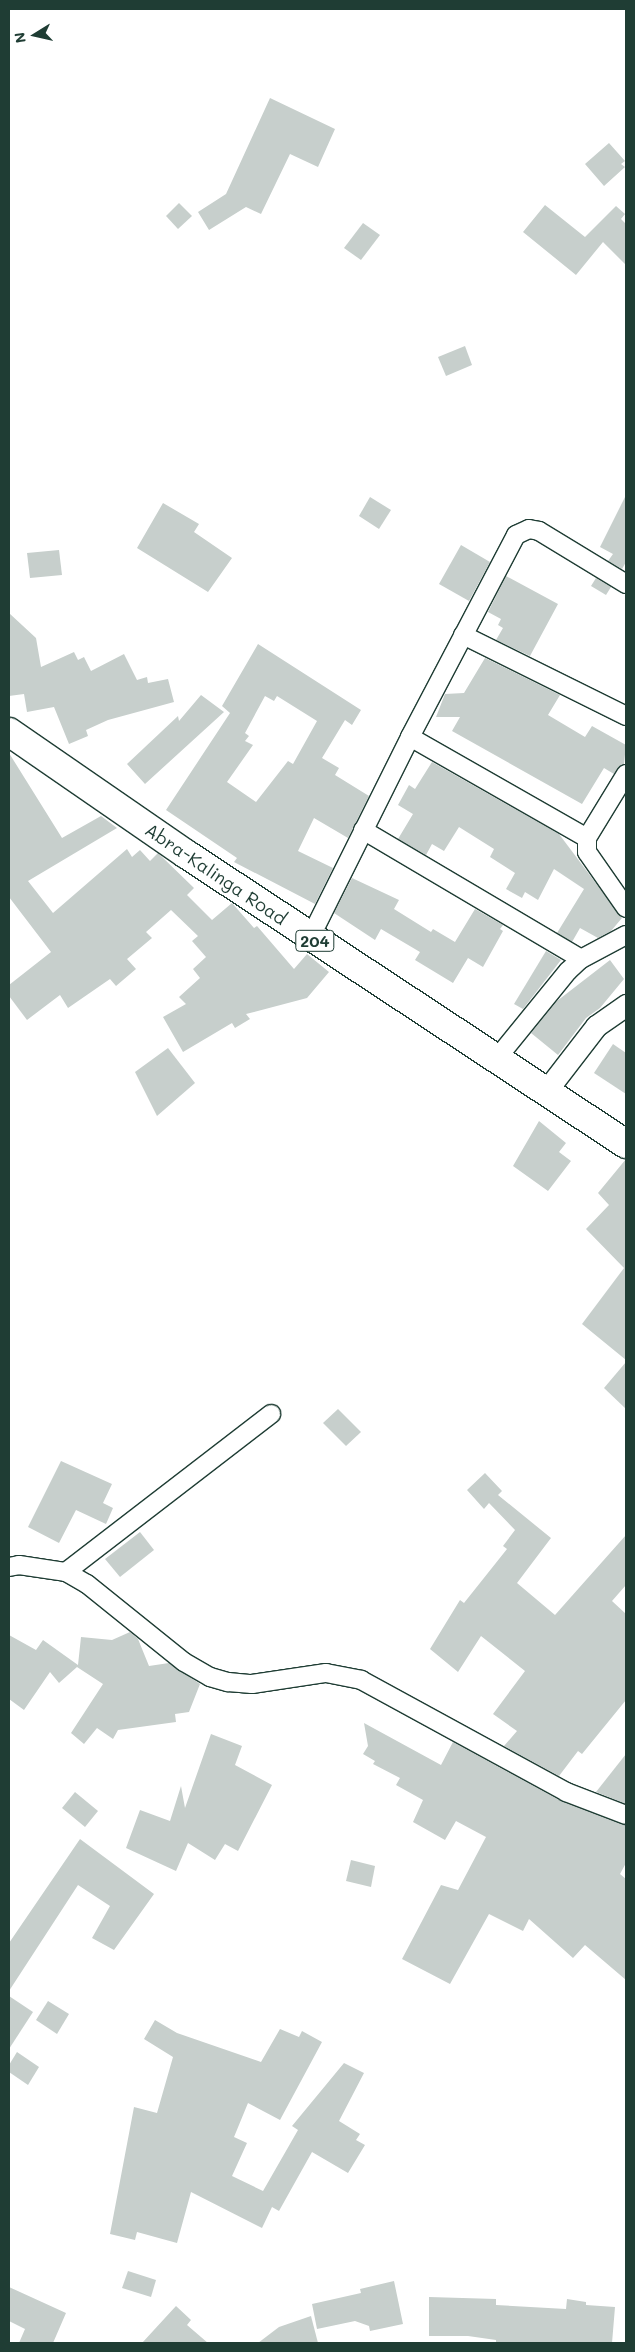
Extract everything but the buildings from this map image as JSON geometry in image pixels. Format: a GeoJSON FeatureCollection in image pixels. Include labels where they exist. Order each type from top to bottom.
{"type":"FeatureCollection","features":[{"type":"Feature","properties":{"kind":"main road","name":"Abra-Kalinga Road"},"geometry":{"type":"LineString","coordinates":[[9,732],[310,938],[498,1057],[626,1144]]}},
{"type":"Feature","properties":{"kind":"street"},"geometry":{"type":"LineString","coordinates":[[310,938],[410,737],[512,542],[521,531],[539,531],[626,584]]}},
{"type":"Feature","properties":{"kind":"street"},"geometry":{"type":"LineString","coordinates":[[463,635],[626,716]]}},
{"type":"Feature","properties":{"kind":"street"},"geometry":{"type":"LineString","coordinates":[[410,737],[587,838]]}},
{"type":"Feature","properties":{"kind":"street"},"geometry":{"type":"LineString","coordinates":[[626,774],[587,838],[587,852],[590,861],[626,908]]}},
{"type":"Feature","properties":{"kind":"street"},"geometry":{"type":"LineString","coordinates":[[363,830],[581,959]]}},
{"type":"Feature","properties":{"kind":"street"},"geometry":{"type":"LineString","coordinates":[[498,1057],[554,987],[581,959],[626,935]]}},
{"type":"Feature","properties":{"kind":"street"},"geometry":{"type":"LineString","coordinates":[[546,1091],[596,1026],[626,1005]]}},
{"type":"Feature","properties":{"kind":"street"},"geometry":{"type":"LineString","coordinates":[[66,1572],[271,1414]]}},
{"type":"Feature","properties":{"kind":"street"},"geometry":{"type":"LineString","coordinates":[[9,1567],[19,1566],[66,1572],[87,1584],[184,1662],[210,1676],[252,1684],[326,1673],[361,1680],[566,1792],[626,1815]]}}]}
